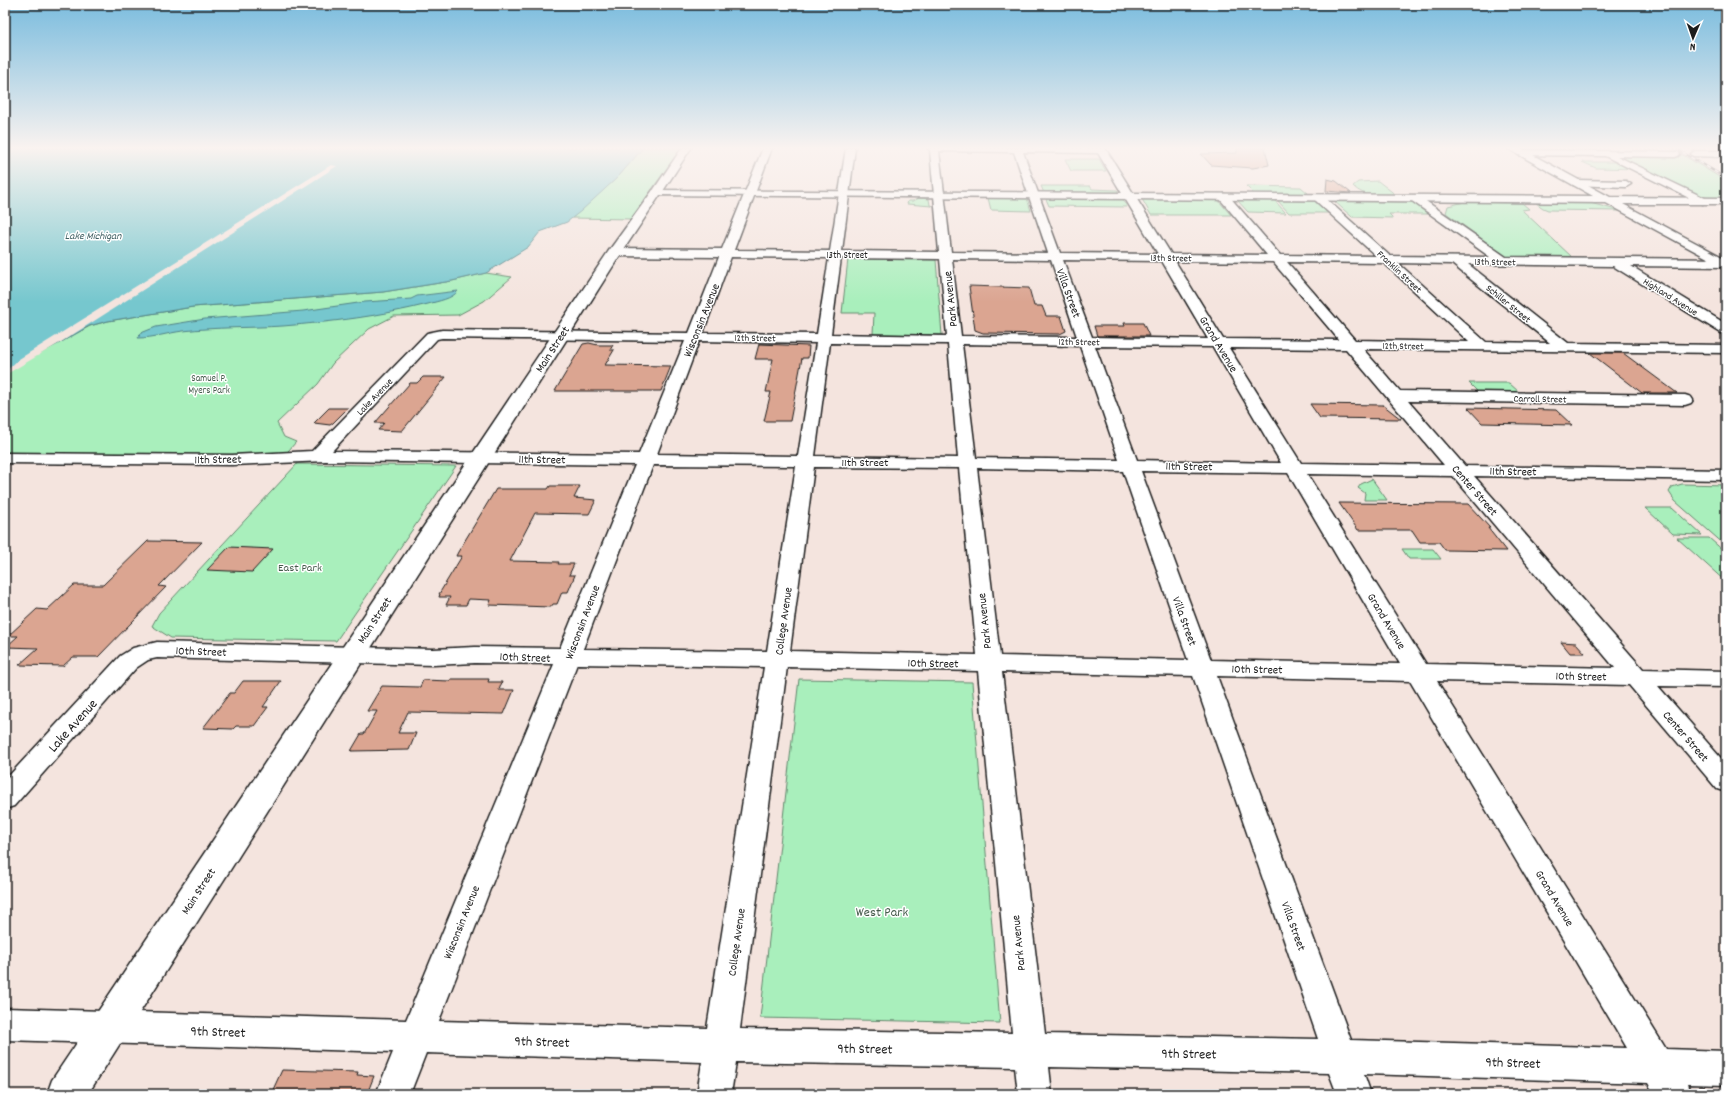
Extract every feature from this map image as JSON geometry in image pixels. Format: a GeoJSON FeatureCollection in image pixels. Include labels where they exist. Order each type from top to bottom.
{"type":"FeatureCollection","features":[{"type":"Feature","properties":{"kind":"main road","name":"Main Street"},"geometry":{"type":"LineString","coordinates":[[66,1094],[615,252],[653,199]]}},
{"type":"Feature","properties":{"kind":"main road"},"geometry":{"type":"LineString","coordinates":[[1471,199],[1726,201]]}},
{"type":"Feature","properties":{"kind":"main road"},"geometry":{"type":"LineString","coordinates":[[1608,200],[1726,263]]}},
{"type":"Feature","properties":{"kind":"street","name":"Wisconsin Avenue"},"geometry":{"type":"LineString","coordinates":[[393,1094],[568,658],[748,199]]}},
{"type":"Feature","properties":{"kind":"street","name":"College Avenue"},"geometry":{"type":"LineString","coordinates":[[714,1094],[844,199]]}},
{"type":"Feature","properties":{"kind":"street","name":"Park Avenue"},"geometry":{"type":"LineString","coordinates":[[940,199],[1035,1094]]}},
{"type":"Feature","properties":{"kind":"street","name":"Villa Street"},"geometry":{"type":"LineString","coordinates":[[1035,199],[1354,1094]]}},
{"type":"Feature","properties":{"kind":"street","name":"Grand Avenue"},"geometry":{"type":"LineString","coordinates":[[1131,199],[1674,1094]]}},
{"type":"Feature","properties":{"kind":"street","name":"Center Street"},"geometry":{"type":"LineString","coordinates":[[1226,199],[1726,782]]}},
{"type":"Feature","properties":{"kind":"street","name":"Franklin Street"},"geometry":{"type":"LineString","coordinates":[[1319,199],[1482,346]]}},
{"type":"Feature","properties":{"kind":"street"},"geometry":{"type":"LineString","coordinates":[[1416,199],[1503,261]]}},
{"type":"Feature","properties":{"kind":"street","name":"13th Street"},"geometry":{"type":"LineString","coordinates":[[615,252],[1726,263]]}},
{"type":"Feature","properties":{"kind":"street","name":"Schiller Street"},"geometry":{"type":"LineString","coordinates":[[1455,260],[1564,347]]}},
{"type":"Feature","properties":{"kind":"street","name":"Highland Avenue"},"geometry":{"type":"LineString","coordinates":[[1616,262],[1726,330]]}},
{"type":"Feature","properties":{"kind":"street","name":"12th Street"},"geometry":{"type":"LineString","coordinates":[[432,336],[442,334],[694,336],[1724,350]]}},
{"type":"Feature","properties":{"kind":"street","name":"Lake Avenue"},"geometry":{"type":"LineString","coordinates":[[317,456],[432,336]]}},
{"type":"Feature","properties":{"kind":"street","name":"Carroll Street"},"geometry":{"type":"LineString","coordinates":[[1395,396],[1685,400]]}},
{"type":"Feature","properties":{"kind":"street","name":"11th Street"},"geometry":{"type":"LineString","coordinates":[[5,458],[232,460],[317,456],[1130,465],[1726,475]]}},
{"type":"Feature","properties":{"kind":"street","name":"10th Street"},"geometry":{"type":"LineString","coordinates":[[141,654],[153,650],[162,650],[433,657],[475,655],[568,658],[778,660],[1726,679]]}},
{"type":"Feature","properties":{"kind":"street","name":"Lake Avenue"},"geometry":{"type":"LineString","coordinates":[[5,798],[124,666],[133,658],[141,654]]}},
{"type":"Feature","properties":{"kind":"street","name":"9th Street"},"geometry":{"type":"LineString","coordinates":[[5,1024],[415,1038],[721,1046],[1341,1056],[1726,1068]]}},
{"type":"Feature","properties":{"kind":"green space"},"geometry":{"type":"Polygon","coordinates":[[[593,199],[645,199],[631,219],[572,218],[593,199]]]}},
{"type":"Feature","properties":{"kind":"green space"},"geometry":{"type":"Polygon","coordinates":[[[916,199],[929,199],[930,205],[932,206],[907,204],[908,201],[916,199]]]}},
{"type":"Feature","properties":{"kind":"green space"},"geometry":{"type":"Polygon","coordinates":[[[988,199],[1027,199],[1031,211],[991,210],[988,199]]]}},
{"type":"Feature","properties":{"kind":"green space"},"geometry":{"type":"Polygon","coordinates":[[[1046,199],[1123,199],[1127,207],[1049,206],[1046,199]]]}},
{"type":"Feature","properties":{"kind":"green space"},"geometry":{"type":"Polygon","coordinates":[[[1142,199],[1218,200],[1231,215],[1151,215],[1142,199]]]}},
{"type":"Feature","properties":{"kind":"green space"},"geometry":{"type":"Polygon","coordinates":[[[1237,200],[1274,200],[1286,213],[1248,212],[1237,200]]]}},
{"type":"Feature","properties":{"kind":"green space"},"geometry":{"type":"Polygon","coordinates":[[[1277,200],[1314,201],[1328,213],[1289,213],[1277,200]]]}},
{"type":"Feature","properties":{"kind":"green space"},"geometry":{"type":"Polygon","coordinates":[[[1334,201],[1416,202],[1433,214],[1389,214],[1393,218],[1352,217],[1334,201]]]}},
{"type":"Feature","properties":{"kind":"green space"},"geometry":{"type":"Polygon","coordinates":[[[1465,202],[1522,203],[1529,209],[1522,210],[1573,258],[1507,257],[1446,213],[1448,206],[1465,202]]]}},
{"type":"Feature","properties":{"kind":"green space"},"geometry":{"type":"Polygon","coordinates":[[[1536,203],[1590,203],[1620,211],[1548,210],[1536,203]]]}},
{"type":"Feature","properties":{"kind":"green space"},"geometry":{"type":"Polygon","coordinates":[[[848,259],[936,260],[942,335],[873,334],[874,313],[842,313],[848,259]]]}},
{"type":"Feature","properties":{"kind":"green space","name":"Samuel P. Myers Park"},"geometry":{"type":"Polygon","coordinates":[[[486,273],[512,277],[484,301],[458,315],[394,316],[369,329],[333,363],[318,384],[277,423],[284,437],[296,442],[282,458],[5,458],[5,373],[90,326],[108,321],[193,307],[383,292],[452,281],[486,273]]]}},
{"type":"Feature","properties":{"kind":"green space"},"geometry":{"type":"Polygon","coordinates":[[[1469,383],[1509,383],[1519,392],[1478,392],[1469,383]]]}},
{"type":"Feature","properties":{"kind":"green space","name":"East Park"},"geometry":{"type":"Polygon","coordinates":[[[297,464],[456,466],[336,641],[171,638],[152,626],[159,613],[297,464]]]}},
{"type":"Feature","properties":{"kind":"green space"},"geometry":{"type":"Polygon","coordinates":[[[1372,479],[1387,500],[1364,500],[1365,493],[1358,488],[1361,484],[1372,479]]]}},
{"type":"Feature","properties":{"kind":"green space"},"geometry":{"type":"Polygon","coordinates":[[[1682,484],[1726,485],[1726,546],[1675,501],[1669,492],[1672,487],[1682,484]]]}},
{"type":"Feature","properties":{"kind":"green space"},"geometry":{"type":"Polygon","coordinates":[[[1645,508],[1672,508],[1702,535],[1673,534],[1645,508]]]}},
{"type":"Feature","properties":{"kind":"green space"},"geometry":{"type":"Polygon","coordinates":[[[1677,538],[1709,538],[1726,553],[1726,582],[1677,538]]]}},
{"type":"Feature","properties":{"kind":"green space"},"geometry":{"type":"Polygon","coordinates":[[[1402,549],[1433,549],[1441,559],[1409,559],[1402,549]]]}},
{"type":"Feature","properties":{"kind":"green space","name":"West Park"},"geometry":{"type":"Polygon","coordinates":[[[799,679],[972,682],[1000,1023],[760,1018],[799,679]]]}},
{"type":"Feature","properties":{"kind":"water","name":"Lake Michigan"},"geometry":{"type":"Polygon","coordinates":[[[5,199],[594,199],[567,222],[540,232],[528,247],[486,273],[452,281],[383,292],[193,307],[108,321],[89,326],[58,344],[27,359],[5,373],[5,199]]]}},
{"type":"Feature","properties":{"kind":"water"},"geometry":{"type":"Polygon","coordinates":[[[458,291],[449,298],[440,301],[392,312],[356,318],[283,326],[195,330],[138,338],[141,333],[156,327],[205,319],[303,311],[365,302],[411,299],[417,296],[458,291]]]}},
{"type":"Feature","properties":{"kind":"pier"},"geometry":{"type":"Polygon","coordinates":[[[276,199],[285,199],[58,344],[5,375],[5,372],[19,359],[276,199]]]}},
{"type":"Feature","properties":{"kind":"building"},"geometry":{"type":"Polygon","coordinates":[[[969,286],[1029,288],[1034,306],[1042,306],[1046,316],[1061,316],[1066,331],[1060,334],[983,333],[975,330],[969,286]]]}},
{"type":"Feature","properties":{"kind":"building"},"geometry":{"type":"Polygon","coordinates":[[[1124,323],[1143,323],[1149,336],[1097,336],[1094,326],[1125,326],[1124,323]]]}},
{"type":"Feature","properties":{"kind":"building"},"geometry":{"type":"Polygon","coordinates":[[[589,343],[598,345],[613,345],[610,350],[614,350],[605,365],[671,366],[661,391],[555,391],[583,344],[589,343]]]}},
{"type":"Feature","properties":{"kind":"building"},"geometry":{"type":"Polygon","coordinates":[[[759,344],[809,346],[808,358],[802,358],[790,421],[764,421],[771,392],[766,392],[773,359],[755,359],[759,344]]]}},
{"type":"Feature","properties":{"kind":"building"},"geometry":{"type":"Polygon","coordinates":[[[1590,353],[1623,353],[1677,393],[1642,393],[1590,353]]]}},
{"type":"Feature","properties":{"kind":"building"},"geometry":{"type":"Polygon","coordinates":[[[423,377],[446,377],[402,431],[378,430],[384,423],[375,423],[410,383],[417,383],[423,377]]]}},
{"type":"Feature","properties":{"kind":"building"},"geometry":{"type":"Polygon","coordinates":[[[1310,404],[1383,405],[1401,419],[1320,418],[1310,404]]]}},
{"type":"Feature","properties":{"kind":"building"},"geometry":{"type":"Polygon","coordinates":[[[329,408],[348,408],[330,425],[314,423],[329,408]]]}},
{"type":"Feature","properties":{"kind":"building"},"geometry":{"type":"Polygon","coordinates":[[[1468,408],[1556,410],[1572,425],[1482,423],[1468,408]]]}},
{"type":"Feature","properties":{"kind":"building"},"geometry":{"type":"Polygon","coordinates":[[[550,486],[580,486],[574,498],[596,500],[589,514],[535,513],[510,561],[559,562],[558,564],[574,564],[569,575],[575,575],[568,592],[562,592],[557,604],[553,604],[551,607],[489,605],[491,600],[469,599],[466,605],[446,605],[450,597],[439,597],[439,594],[462,556],[456,556],[458,552],[496,489],[548,489],[550,486]]]}},
{"type":"Feature","properties":{"kind":"building"},"geometry":{"type":"Polygon","coordinates":[[[1339,503],[1468,504],[1490,528],[1488,528],[1506,551],[1445,550],[1439,542],[1420,542],[1412,530],[1358,530],[1339,503]]]}},
{"type":"Feature","properties":{"kind":"building"},"geometry":{"type":"Polygon","coordinates":[[[148,541],[202,542],[159,586],[166,587],[98,657],[73,657],[63,666],[19,665],[38,648],[6,647],[18,636],[8,636],[37,609],[47,610],[74,585],[103,585],[148,541]]]}},
{"type":"Feature","properties":{"kind":"building"},"geometry":{"type":"Polygon","coordinates":[[[229,547],[273,549],[252,572],[207,570],[229,547]]]}},
{"type":"Feature","properties":{"kind":"building"},"geometry":{"type":"Polygon","coordinates":[[[1561,642],[1576,643],[1585,653],[1570,653],[1561,642]]]}},
{"type":"Feature","properties":{"kind":"building"},"geometry":{"type":"Polygon","coordinates":[[[451,679],[489,679],[488,682],[502,682],[499,690],[514,690],[504,714],[408,712],[398,733],[416,733],[409,750],[351,751],[361,734],[364,734],[377,711],[367,711],[382,686],[420,687],[423,680],[450,681],[451,679]]]}},
{"type":"Feature","properties":{"kind":"building"},"geometry":{"type":"Polygon","coordinates":[[[243,681],[281,681],[263,707],[268,707],[254,726],[236,726],[233,729],[203,728],[230,693],[234,693],[243,681]]]}},
{"type":"Feature","properties":{"kind":"building"},"geometry":{"type":"Polygon","coordinates":[[[282,1070],[358,1072],[357,1075],[374,1076],[367,1094],[271,1094],[282,1070]]]}}]}
